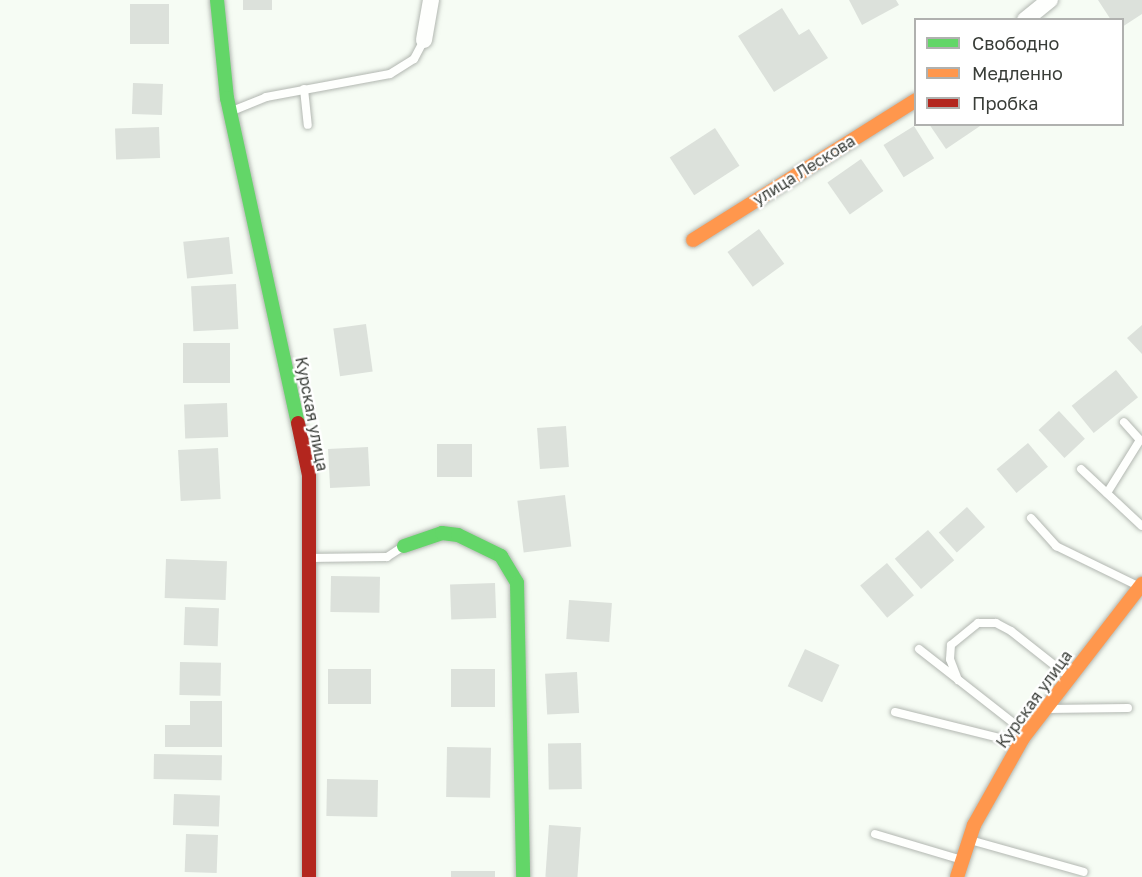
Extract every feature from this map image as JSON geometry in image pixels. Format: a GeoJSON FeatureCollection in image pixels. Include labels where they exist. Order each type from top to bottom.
{"type":"FeatureCollection","features":[{"type":"Feature","properties":{"kind":"street","name":"Курская улица"},"geometry":{"type":"LineString","coordinates":[[217,0],[230,112],[309,476],[309,877]]}},
{"type":"Feature","properties":{"kind":"street"},"geometry":{"type":"LineString","coordinates":[[424,40],[431,0]]}},
{"type":"Feature","properties":{"kind":"street"},"geometry":{"type":"LineString","coordinates":[[1028,18],[1050,0]]}},
{"type":"Feature","properties":{"kind":"street","name":"улица Лескова"},"geometry":{"type":"LineString","coordinates":[[693,240],[914,101]]}},
{"type":"Feature","properties":{"kind":"street"},"geometry":{"type":"LineString","coordinates":[[405,546],[442,533],[459,535],[501,556],[517,583],[524,877]]}},
{"type":"Feature","properties":{"kind":"street","name":"Курская улица"},"geometry":{"type":"LineString","coordinates":[[957,877],[969,840],[1023,738],[1141,585]]}},
{"type":"Feature","properties":{"kind":"lane"},"geometry":{"type":"LineString","coordinates":[[230,112],[266,97],[390,74],[414,59],[424,40]]}},
{"type":"Feature","properties":{"kind":"lane"},"geometry":{"type":"LineString","coordinates":[[304,89],[308,125]]}},
{"type":"Feature","properties":{"kind":"lane"},"geometry":{"type":"LineString","coordinates":[[1107,493],[1140,440],[1124,422]]}},
{"type":"Feature","properties":{"kind":"lane"},"geometry":{"type":"LineString","coordinates":[[1081,469],[1142,526]]}},
{"type":"Feature","properties":{"kind":"lane"},"geometry":{"type":"LineString","coordinates":[[1030,518],[1056,546],[1141,585]]}},
{"type":"Feature","properties":{"kind":"lane"},"geometry":{"type":"LineString","coordinates":[[309,558],[387,557],[405,546]]}},
{"type":"Feature","properties":{"kind":"lane"},"geometry":{"type":"LineString","coordinates":[[958,680],[950,658],[951,645],[978,623],[996,623],[1011,631],[1070,677]]}},
{"type":"Feature","properties":{"kind":"lane"},"geometry":{"type":"LineString","coordinates":[[919,649],[958,680],[1023,738]]}},
{"type":"Feature","properties":{"kind":"lane"},"geometry":{"type":"LineString","coordinates":[[1045,709],[1128,708]]}},
{"type":"Feature","properties":{"kind":"lane"},"geometry":{"type":"LineString","coordinates":[[896,712],[1023,738]]}},
{"type":"Feature","properties":{"kind":"lane"},"geometry":{"type":"LineString","coordinates":[[875,834],[962,860]]}},
{"type":"Feature","properties":{"kind":"lane"},"geometry":{"type":"LineString","coordinates":[[969,840],[1084,872]]}},
{"type":"Feature","properties":{"kind":"building"},"geometry":{"type":"Polygon","coordinates":[[[243,0],[272,0],[272,10],[243,10],[243,0]]]}},
{"type":"Feature","properties":{"kind":"building"},"geometry":{"type":"Polygon","coordinates":[[[849,0],[896,0],[899,5],[862,25],[849,0]]]}},
{"type":"Feature","properties":{"kind":"building"},"geometry":{"type":"Polygon","coordinates":[[[1098,0],[1142,0],[1142,14],[1124,26],[1124,18],[1110,18],[1098,0]]]}},
{"type":"Feature","properties":{"kind":"building"},"geometry":{"type":"Polygon","coordinates":[[[130,4],[169,4],[169,44],[130,44],[130,4]]]}},
{"type":"Feature","properties":{"kind":"building"},"geometry":{"type":"Polygon","coordinates":[[[782,8],[799,35],[809,29],[828,58],[774,92],[738,36],[782,8]]]}},
{"type":"Feature","properties":{"kind":"building"},"geometry":{"type":"Polygon","coordinates":[[[133,83],[163,84],[162,115],[132,114],[133,83]]]}},
{"type":"Feature","properties":{"kind":"building"},"geometry":{"type":"Polygon","coordinates":[[[914,126],[934,158],[904,177],[883,145],[914,126]]]}},
{"type":"Feature","properties":{"kind":"building"},"geometry":{"type":"Polygon","coordinates":[[[930,126],[980,126],[946,149],[930,126]]]}},
{"type":"Feature","properties":{"kind":"building"},"geometry":{"type":"Polygon","coordinates":[[[159,127],[160,158],[116,160],[115,129],[159,127]]]}},
{"type":"Feature","properties":{"kind":"building"},"geometry":{"type":"Polygon","coordinates":[[[715,128],[740,166],[694,195],[670,157],[715,128]]]}},
{"type":"Feature","properties":{"kind":"building"},"geometry":{"type":"Polygon","coordinates":[[[861,159],[883,191],[850,214],[827,183],[861,159]]]}},
{"type":"Feature","properties":{"kind":"building"},"geometry":{"type":"Polygon","coordinates":[[[759,229],[784,264],[753,287],[727,252],[759,229]]]}},
{"type":"Feature","properties":{"kind":"building"},"geometry":{"type":"Polygon","coordinates":[[[229,237],[233,274],[187,279],[183,242],[229,237]]]}},
{"type":"Feature","properties":{"kind":"building"},"geometry":{"type":"Polygon","coordinates":[[[236,284],[238,329],[193,331],[191,286],[236,284]]]}},
{"type":"Feature","properties":{"kind":"building"},"geometry":{"type":"Polygon","coordinates":[[[366,324],[373,372],[340,376],[333,329],[366,324]]]}},
{"type":"Feature","properties":{"kind":"building"},"geometry":{"type":"Polygon","coordinates":[[[1142,325],[1142,354],[1127,338],[1142,325]]]}},
{"type":"Feature","properties":{"kind":"building"},"geometry":{"type":"Polygon","coordinates":[[[183,343],[230,343],[230,383],[183,383],[183,343]]]}},
{"type":"Feature","properties":{"kind":"building"},"geometry":{"type":"Polygon","coordinates":[[[1116,370],[1138,397],[1094,433],[1072,406],[1116,370]]]}},
{"type":"Feature","properties":{"kind":"building"},"geometry":{"type":"Polygon","coordinates":[[[227,403],[228,437],[185,438],[184,405],[227,403]]]}},
{"type":"Feature","properties":{"kind":"building"},"geometry":{"type":"Polygon","coordinates":[[[1059,411],[1085,439],[1064,458],[1039,430],[1059,411]]]}},
{"type":"Feature","properties":{"kind":"building"},"geometry":{"type":"Polygon","coordinates":[[[566,426],[569,467],[540,469],[537,428],[566,426]]]}},
{"type":"Feature","properties":{"kind":"building"},"geometry":{"type":"Polygon","coordinates":[[[1028,443],[1048,467],[1017,493],[997,469],[1028,443]]]}},
{"type":"Feature","properties":{"kind":"building"},"geometry":{"type":"Polygon","coordinates":[[[437,444],[472,444],[472,477],[437,477],[437,444]]]}},
{"type":"Feature","properties":{"kind":"building"},"geometry":{"type":"Polygon","coordinates":[[[368,447],[370,486],[330,488],[328,449],[368,447]]]}},
{"type":"Feature","properties":{"kind":"building"},"geometry":{"type":"Polygon","coordinates":[[[218,448],[221,499],[181,501],[178,450],[218,448]]]}},
{"type":"Feature","properties":{"kind":"building"},"geometry":{"type":"Polygon","coordinates":[[[565,495],[571,547],[524,552],[517,501],[565,495]]]}},
{"type":"Feature","properties":{"kind":"building"},"geometry":{"type":"Polygon","coordinates":[[[967,507],[985,527],[957,552],[939,532],[967,507]]]}},
{"type":"Feature","properties":{"kind":"building"},"geometry":{"type":"Polygon","coordinates":[[[928,530],[954,560],[921,589],[895,559],[928,530]]]}},
{"type":"Feature","properties":{"kind":"building"},"geometry":{"type":"Polygon","coordinates":[[[166,559],[227,561],[226,600],[165,598],[166,559]]]}},
{"type":"Feature","properties":{"kind":"building"},"geometry":{"type":"Polygon","coordinates":[[[887,563],[914,595],[887,618],[860,585],[887,563]]]}},
{"type":"Feature","properties":{"kind":"building"},"geometry":{"type":"Polygon","coordinates":[[[331,576],[380,577],[379,613],[330,612],[331,576]]]}},
{"type":"Feature","properties":{"kind":"building"},"geometry":{"type":"Polygon","coordinates":[[[495,583],[496,618],[451,620],[450,585],[495,583]]]}},
{"type":"Feature","properties":{"kind":"building"},"geometry":{"type":"Polygon","coordinates":[[[569,600],[612,603],[609,642],[566,639],[569,600]]]}},
{"type":"Feature","properties":{"kind":"building"},"geometry":{"type":"Polygon","coordinates":[[[185,607],[219,608],[218,646],[184,645],[185,607]]]}},
{"type":"Feature","properties":{"kind":"building"},"geometry":{"type":"Polygon","coordinates":[[[805,649],[839,665],[822,702],[788,686],[805,649]]]}},
{"type":"Feature","properties":{"kind":"building"},"geometry":{"type":"Polygon","coordinates":[[[180,662],[221,663],[220,696],[179,695],[180,662]]]}},
{"type":"Feature","properties":{"kind":"building"},"geometry":{"type":"Polygon","coordinates":[[[328,669],[371,669],[371,704],[328,704],[328,669]]]}},
{"type":"Feature","properties":{"kind":"building"},"geometry":{"type":"Polygon","coordinates":[[[451,669],[495,669],[495,707],[451,707],[451,669]]]}},
{"type":"Feature","properties":{"kind":"building"},"geometry":{"type":"Polygon","coordinates":[[[577,672],[579,713],[547,715],[545,674],[577,672]]]}},
{"type":"Feature","properties":{"kind":"building"},"geometry":{"type":"Polygon","coordinates":[[[190,701],[222,701],[222,747],[165,747],[165,725],[190,725],[190,701]]]}},
{"type":"Feature","properties":{"kind":"building"},"geometry":{"type":"Polygon","coordinates":[[[581,743],[582,789],[549,790],[548,744],[581,743]]]}},
{"type":"Feature","properties":{"kind":"building"},"geometry":{"type":"Polygon","coordinates":[[[447,747],[491,748],[490,798],[446,797],[447,747]]]}},
{"type":"Feature","properties":{"kind":"building"},"geometry":{"type":"Polygon","coordinates":[[[154,754],[222,755],[222,780],[154,779],[154,754]]]}},
{"type":"Feature","properties":{"kind":"building"},"geometry":{"type":"Polygon","coordinates":[[[327,779],[378,780],[377,817],[326,816],[327,779]]]}},
{"type":"Feature","properties":{"kind":"building"},"geometry":{"type":"Polygon","coordinates":[[[174,794],[220,796],[219,827],[173,825],[174,794]]]}},
{"type":"Feature","properties":{"kind":"building"},"geometry":{"type":"Polygon","coordinates":[[[549,825],[581,827],[577,877],[545,877],[549,825]]]}},
{"type":"Feature","properties":{"kind":"building"},"geometry":{"type":"Polygon","coordinates":[[[186,834],[218,835],[217,873],[185,872],[186,834]]]}},
{"type":"Feature","properties":{"kind":"building"},"geometry":{"type":"Polygon","coordinates":[[[451,871],[495,871],[495,877],[451,877],[451,871]]]}},
{"type":"Feature","properties":{"kind":"traffic: fast"},"geometry":{"type":"LineString","coordinates":[[217,0],[227,98],[298,423]]}},
{"type":"Feature","properties":{"kind":"traffic: fast"},"geometry":{"type":"LineString","coordinates":[[404,546],[442,533],[458,535],[501,556],[517,583],[523,877]]}},
{"type":"Feature","properties":{"kind":"traffic: slow"},"geometry":{"type":"LineString","coordinates":[[693,240],[914,101]]}},
{"type":"Feature","properties":{"kind":"traffic: slow"},"geometry":{"type":"LineString","coordinates":[[957,877],[974,825],[1023,738],[1142,584]]}},
{"type":"Feature","properties":{"kind":"traffic: jam"},"geometry":{"type":"LineString","coordinates":[[298,423],[309,475],[309,877]]}}]}
